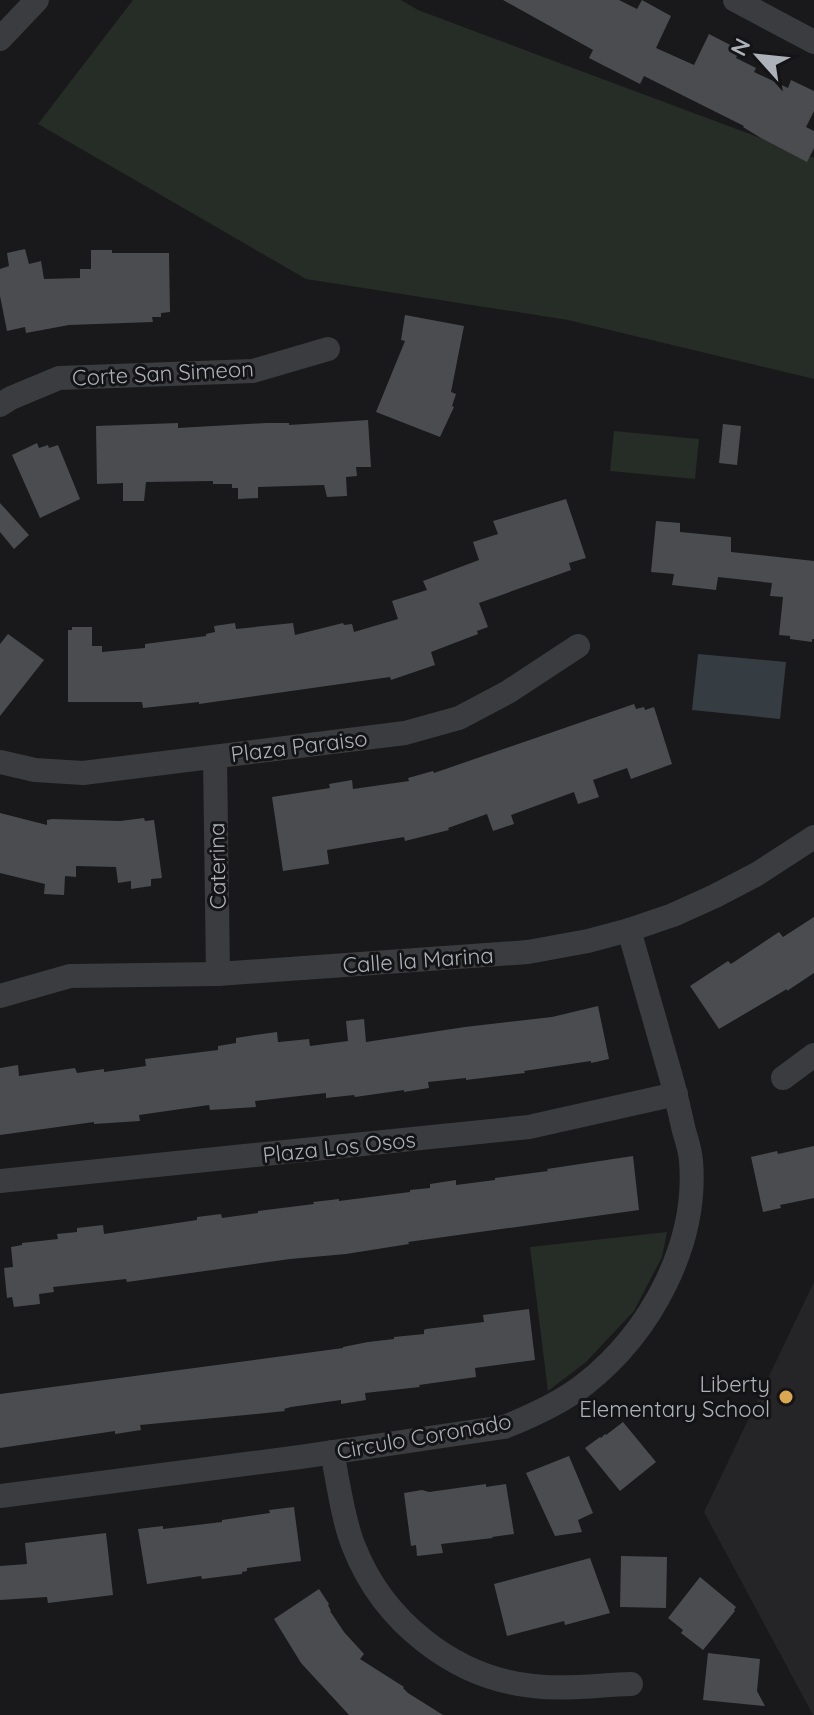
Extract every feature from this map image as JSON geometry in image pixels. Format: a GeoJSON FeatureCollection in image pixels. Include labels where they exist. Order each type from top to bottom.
{"type":"FeatureCollection","features":[{"type":"Feature","properties":{"kind":"street"},"geometry":{"type":"LineString","coordinates":[[0,39],[37,0]]}},
{"type":"Feature","properties":{"kind":"street"},"geometry":{"type":"LineString","coordinates":[[735,0],[814,42]]}},
{"type":"Feature","properties":{"kind":"street","name":"Corte San Simeon"},"geometry":{"type":"LineString","coordinates":[[0,405],[59,378],[253,371],[328,349]]}},
{"type":"Feature","properties":{"kind":"street","name":"Plaza Paraiso"},"geometry":{"type":"LineString","coordinates":[[0,762],[35,770],[83,773],[405,733],[459,718],[508,692],[578,646]]}},
{"type":"Feature","properties":{"kind":"street","name":"Caterina"},"geometry":{"type":"LineString","coordinates":[[215,757],[218,974]]}},
{"type":"Feature","properties":{"kind":"street","name":"Calle la Marina"},"geometry":{"type":"LineString","coordinates":[[0,996],[70,976],[218,974],[528,952],[588,941],[673,915],[715,896],[757,874],[814,837]]}},
{"type":"Feature","properties":{"kind":"street","name":"Circulo Coronado"},"geometry":{"type":"LineString","coordinates":[[0,1496],[504,1427],[558,1402],[605,1367],[626,1345],[659,1297],[681,1244],[691,1187],[691,1159],[676,1094],[629,930]]}},
{"type":"Feature","properties":{"kind":"street"},"geometry":{"type":"LineString","coordinates":[[783,1078],[814,1055]]}},
{"type":"Feature","properties":{"kind":"street","name":"Plaza Los Osos"},"geometry":{"type":"LineString","coordinates":[[0,1181],[529,1127],[676,1094]]}},
{"type":"Feature","properties":{"kind":"street"},"geometry":{"type":"LineString","coordinates":[[332,1452],[353,1545],[378,1592],[413,1633],[456,1663],[505,1681],[557,1688],[631,1684]]}},
{"type":"Feature","properties":{"kind":"shaded area"},"geometry":{"type":"Polygon","coordinates":[[[133,0],[401,0],[418,10],[814,158],[814,379],[568,320],[306,279],[38,124],[133,0]]]}},
{"type":"Feature","properties":{"kind":"shaded area"},"geometry":{"type":"Polygon","coordinates":[[[614,431],[699,439],[695,479],[610,471],[614,431]]]}},
{"type":"Feature","properties":{"kind":"shaded area"},"geometry":{"type":"Polygon","coordinates":[[[698,654],[786,662],[780,719],[692,710],[698,654]]]}},
{"type":"Feature","properties":{"kind":"shaded area"},"geometry":{"type":"Polygon","coordinates":[[[667,1232],[662,1257],[634,1311],[586,1362],[548,1391],[530,1247],[667,1232]]]}},
{"type":"Feature","properties":{"kind":"shaded area","name":"Liberty Elementary School"},"geometry":{"type":"Polygon","coordinates":[[[814,1282],[814,1715],[813,1715],[704,1512],[814,1282]]]}},
{"type":"Feature","properties":{"kind":"building"},"geometry":{"type":"Polygon","coordinates":[[[503,0],[619,0],[637,9],[642,0],[671,16],[656,48],[694,65],[709,34],[740,50],[736,58],[756,68],[754,72],[788,88],[791,80],[814,91],[814,111],[806,127],[814,131],[814,148],[807,162],[744,126],[644,76],[640,84],[589,58],[593,50],[503,0]]]}},
{"type":"Feature","properties":{"kind":"building"},"geometry":{"type":"Polygon","coordinates":[[[25,249],[29,264],[41,261],[44,279],[80,278],[80,269],[91,269],[91,250],[169,253],[170,312],[161,313],[161,317],[152,317],[153,322],[69,325],[26,333],[25,327],[7,331],[0,296],[0,269],[9,266],[7,253],[25,249]]]}},
{"type":"Feature","properties":{"kind":"building"},"geometry":{"type":"Polygon","coordinates":[[[405,315],[464,326],[451,392],[456,394],[454,407],[440,437],[376,412],[405,341],[401,340],[405,315]]]}},
{"type":"Feature","properties":{"kind":"building"},"geometry":{"type":"Polygon","coordinates":[[[368,420],[371,467],[356,467],[357,476],[346,477],[347,496],[327,497],[324,485],[258,487],[258,498],[238,499],[238,488],[232,488],[232,484],[213,484],[213,481],[146,482],[144,501],[123,501],[123,483],[97,484],[96,426],[178,423],[178,428],[368,420]]]}},
{"type":"Feature","properties":{"kind":"building"},"geometry":{"type":"Polygon","coordinates":[[[723,424],[741,426],[737,465],[719,463],[723,424]]]}},
{"type":"Feature","properties":{"kind":"building"},"geometry":{"type":"Polygon","coordinates":[[[37,443],[39,448],[58,445],[80,499],[40,518],[12,455],[37,443]]]}},
{"type":"Feature","properties":{"kind":"building"},"geometry":{"type":"Polygon","coordinates":[[[566,499],[586,558],[569,563],[571,570],[479,603],[488,627],[431,652],[435,665],[391,680],[390,677],[199,704],[143,708],[142,702],[68,702],[68,630],[72,627],[92,627],[92,646],[102,646],[102,652],[145,648],[145,644],[206,636],[215,632],[214,626],[235,623],[236,629],[293,623],[295,635],[343,623],[352,624],[354,632],[398,619],[392,601],[427,590],[423,581],[479,560],[473,542],[498,534],[493,521],[566,499]]]}},
{"type":"Feature","properties":{"kind":"building"},"geometry":{"type":"Polygon","coordinates":[[[0,503],[29,535],[14,549],[0,532],[0,503]]]}},
{"type":"Feature","properties":{"kind":"building"},"geometry":{"type":"Polygon","coordinates":[[[656,521],[680,523],[680,532],[731,537],[731,552],[814,561],[812,642],[779,635],[783,597],[770,596],[772,583],[718,577],[716,590],[672,585],[674,574],[651,572],[656,521]]]}},
{"type":"Feature","properties":{"kind":"building"},"geometry":{"type":"Polygon","coordinates":[[[8,634],[44,660],[0,716],[0,644],[8,634]]]}},
{"type":"Feature","properties":{"kind":"building"},"geometry":{"type":"Polygon","coordinates":[[[634,704],[636,709],[654,707],[672,764],[631,779],[627,768],[593,780],[599,797],[578,804],[574,792],[511,815],[514,824],[493,831],[487,814],[449,830],[405,841],[404,837],[327,850],[329,864],[283,871],[272,797],[330,788],[329,784],[352,780],[353,789],[409,781],[408,778],[434,773],[634,704]]]}},
{"type":"Feature","properties":{"kind":"building"},"geometry":{"type":"Polygon","coordinates":[[[0,813],[47,825],[47,820],[52,819],[154,820],[162,878],[151,879],[151,886],[131,889],[131,881],[118,883],[116,867],[76,866],[76,877],[65,876],[64,895],[44,894],[45,884],[0,873],[0,813]]]}},
{"type":"Feature","properties":{"kind":"building"},"geometry":{"type":"Polygon","coordinates":[[[814,917],[814,973],[719,1029],[690,986],[728,961],[731,964],[779,932],[783,937],[814,917]]]}},
{"type":"Feature","properties":{"kind":"building"},"geometry":{"type":"Polygon","coordinates":[[[598,1006],[609,1059],[591,1063],[466,1080],[428,1082],[429,1088],[404,1092],[326,1098],[326,1093],[255,1101],[256,1107],[210,1110],[209,1105],[139,1115],[140,1121],[94,1122],[0,1135],[0,1068],[18,1065],[19,1076],[75,1068],[77,1073],[104,1069],[104,1072],[146,1066],[145,1059],[218,1050],[218,1046],[236,1043],[236,1038],[277,1032],[278,1042],[309,1039],[310,1046],[348,1041],[346,1021],[364,1019],[366,1042],[552,1017],[598,1006]]]}},
{"type":"Feature","properties":{"kind":"building"},"geometry":{"type":"Polygon","coordinates":[[[814,1146],[814,1198],[763,1212],[751,1157],[814,1146]]]}},
{"type":"Feature","properties":{"kind":"building"},"geometry":{"type":"Polygon","coordinates":[[[633,1156],[639,1210],[408,1242],[346,1254],[127,1282],[126,1279],[53,1287],[54,1292],[39,1294],[40,1304],[14,1307],[12,1297],[7,1298],[4,1268],[13,1267],[11,1247],[58,1239],[57,1234],[77,1232],[77,1228],[103,1225],[104,1234],[197,1220],[197,1217],[221,1214],[222,1218],[313,1202],[410,1192],[430,1188],[430,1184],[456,1180],[456,1185],[495,1180],[633,1156]]]}},
{"type":"Feature","properties":{"kind":"building"},"geometry":{"type":"Polygon","coordinates":[[[529,1309],[535,1360],[475,1368],[476,1377],[365,1393],[366,1400],[341,1404],[341,1400],[291,1407],[285,1411],[140,1425],[141,1430],[0,1448],[0,1394],[343,1348],[424,1334],[426,1329],[484,1322],[483,1315],[529,1309]]]}},
{"type":"Feature","properties":{"kind":"building"},"geometry":{"type":"Polygon","coordinates":[[[623,1422],[656,1462],[620,1491],[585,1448],[623,1422]]]}},
{"type":"Feature","properties":{"kind":"building"},"geometry":{"type":"Polygon","coordinates":[[[569,1456],[593,1513],[578,1520],[582,1532],[555,1536],[526,1473],[569,1456]]]}},
{"type":"Feature","properties":{"kind":"building"},"geometry":{"type":"Polygon","coordinates":[[[486,1484],[486,1487],[506,1484],[514,1534],[441,1544],[443,1553],[417,1556],[416,1545],[411,1546],[404,1493],[486,1484]]]}},
{"type":"Feature","properties":{"kind":"building"},"geometry":{"type":"Polygon","coordinates":[[[294,1507],[301,1561],[247,1568],[242,1574],[147,1584],[138,1529],[222,1522],[294,1507]]]}},
{"type":"Feature","properties":{"kind":"building"},"geometry":{"type":"Polygon","coordinates":[[[106,1533],[113,1595],[48,1603],[47,1597],[0,1600],[0,1566],[27,1564],[25,1543],[106,1533]]]}},
{"type":"Feature","properties":{"kind":"building"},"geometry":{"type":"Polygon","coordinates":[[[621,1556],[667,1557],[666,1608],[620,1607],[621,1556]]]}},
{"type":"Feature","properties":{"kind":"building"},"geometry":{"type":"Polygon","coordinates":[[[590,1558],[610,1613],[507,1636],[494,1584],[590,1558]]]}},
{"type":"Feature","properties":{"kind":"building"},"geometry":{"type":"Polygon","coordinates":[[[700,1577],[736,1607],[703,1650],[668,1618],[700,1577]]]}},
{"type":"Feature","properties":{"kind":"building"},"geometry":{"type":"Polygon","coordinates":[[[319,1589],[344,1632],[364,1654],[360,1659],[443,1715],[349,1715],[301,1663],[274,1619],[319,1589]]]}},
{"type":"Feature","properties":{"kind":"building"},"geometry":{"type":"Polygon","coordinates":[[[708,1653],[760,1659],[757,1691],[765,1706],[703,1700],[708,1653]]]}},
{"type":"Feature","properties":{"kind":"place","name":"Liberty Elementary School"},"geometry":{"type":"Point","coordinates":[786,1397]}}]}
